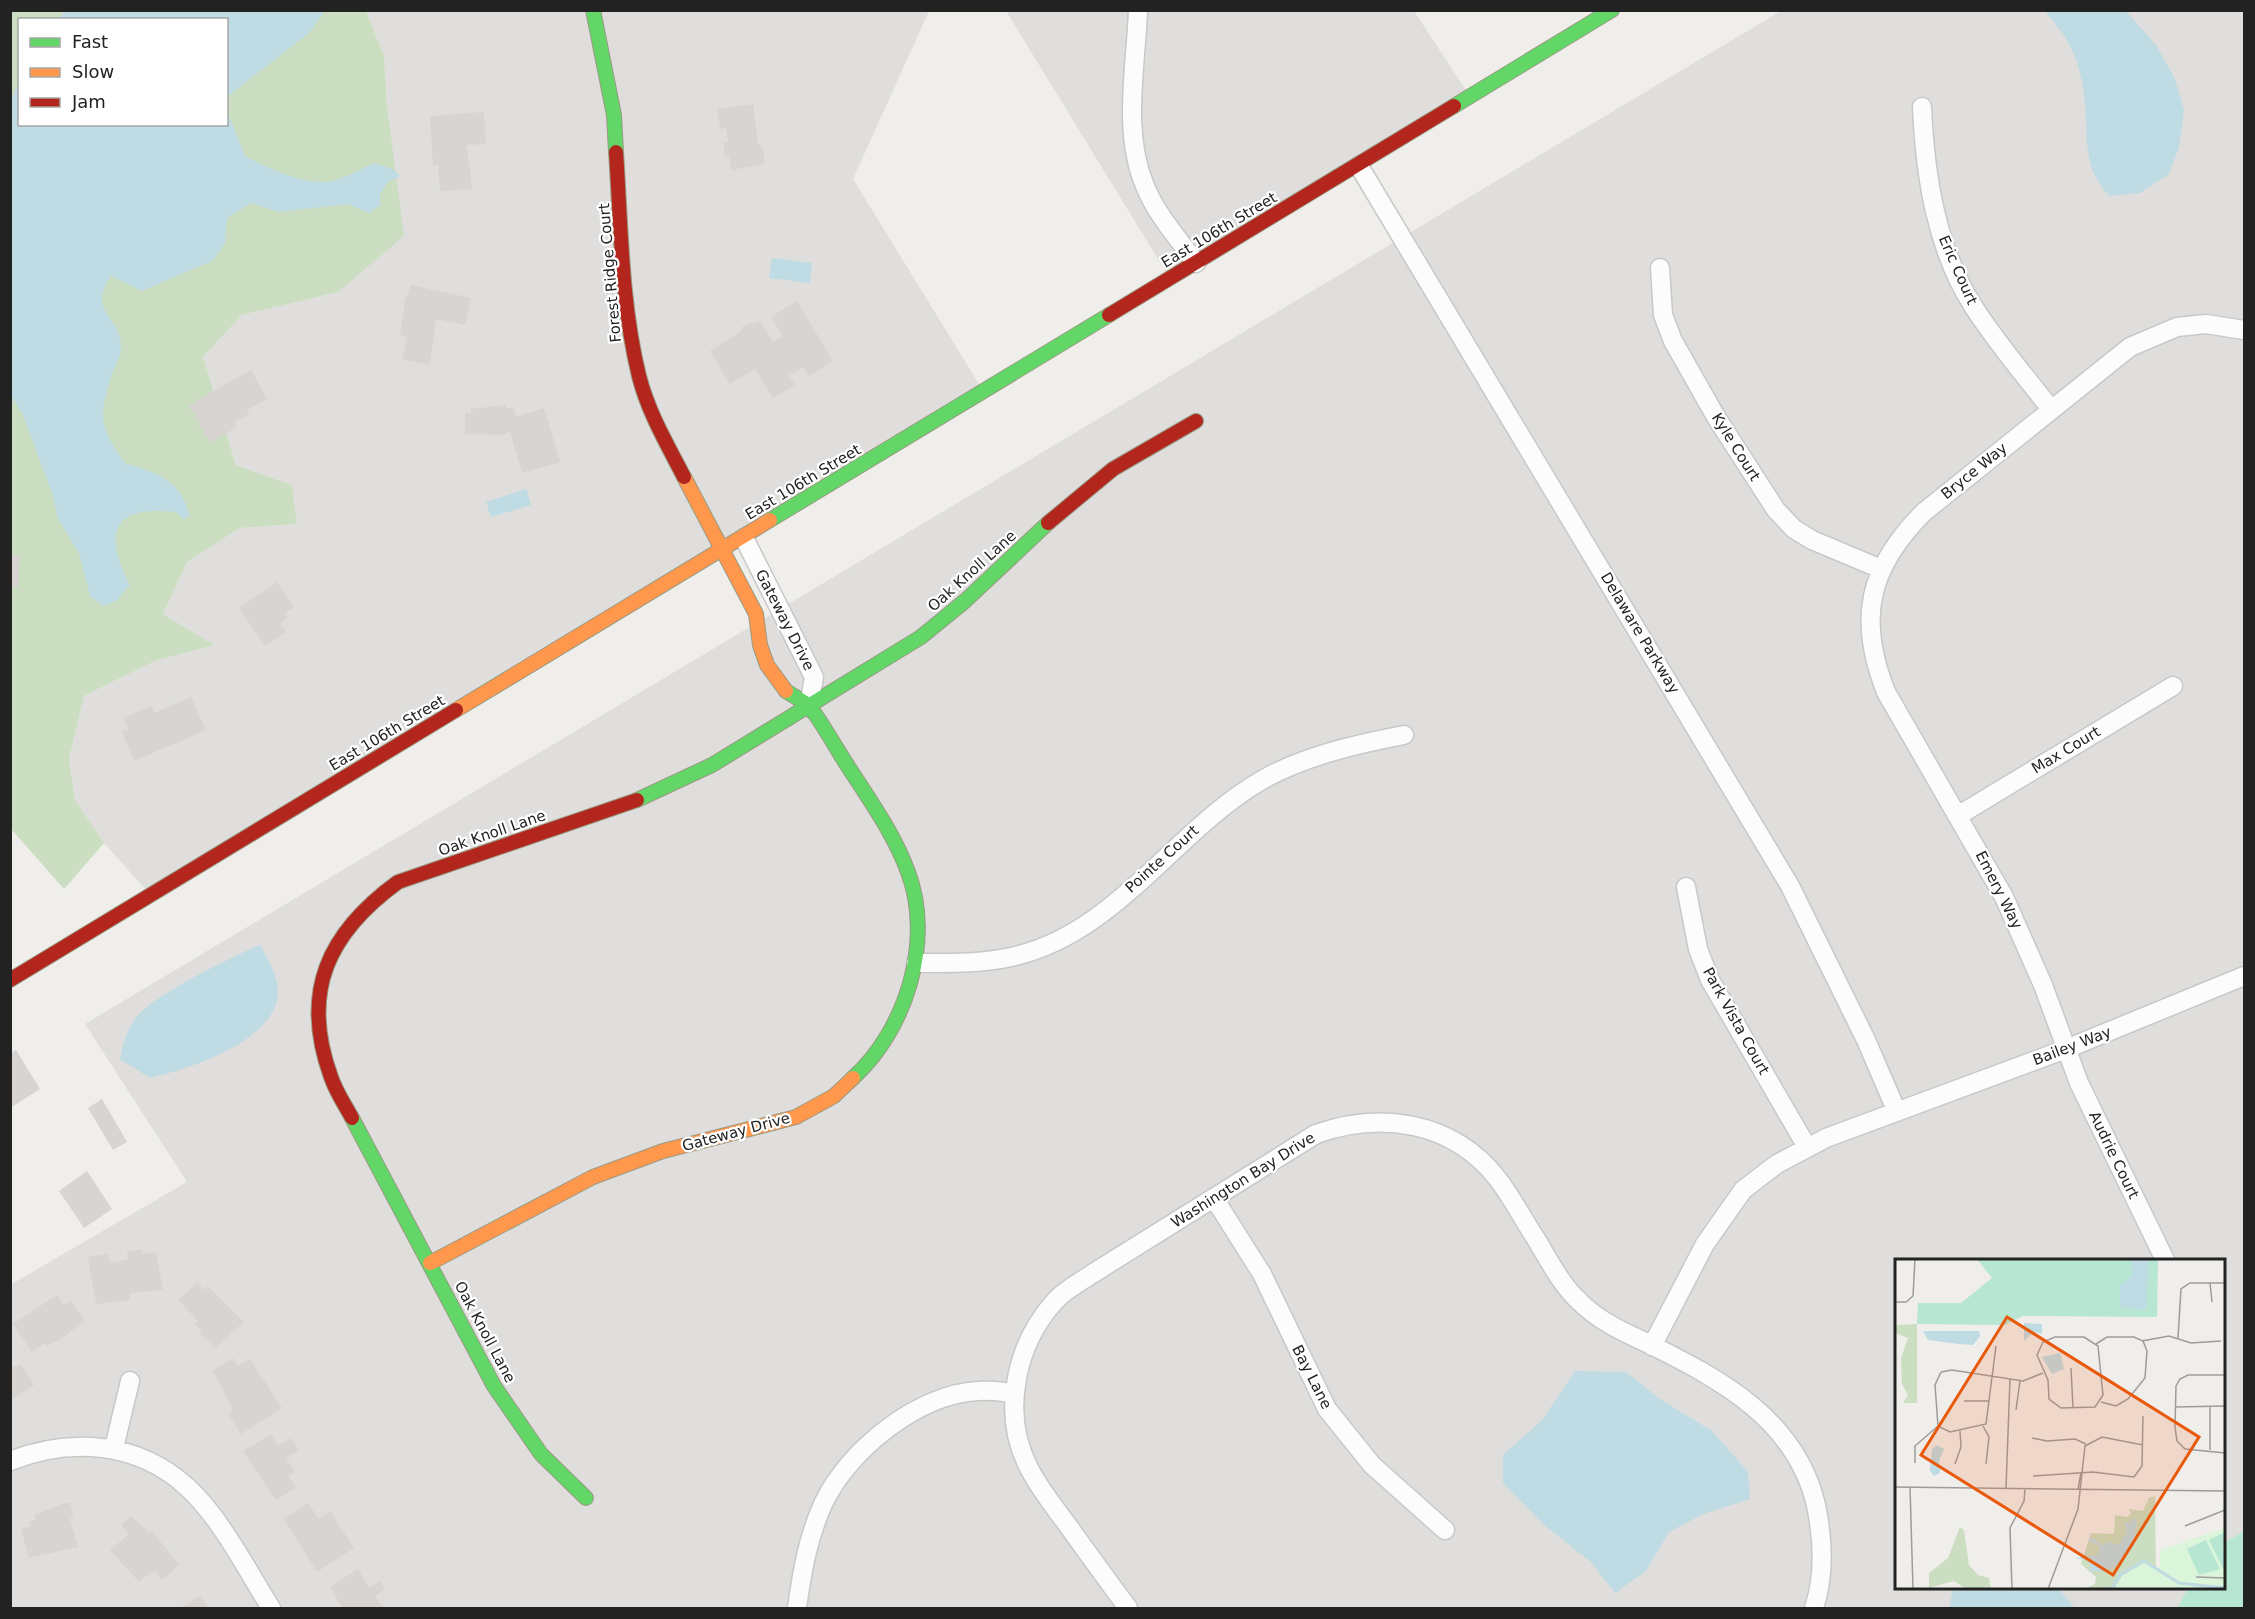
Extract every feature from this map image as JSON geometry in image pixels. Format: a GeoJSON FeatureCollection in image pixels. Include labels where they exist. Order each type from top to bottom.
{"type":"FeatureCollection","features":[{"type":"Feature","properties":{"kind":"street","name":"Forest Ridge Court"},"geometry":{"type":"LineString","coordinates":[[592,10],[614,115],[626,297],[639,376],[654,420],[724,550]]}},
{"type":"Feature","properties":{"kind":"street"},"geometry":{"type":"LineString","coordinates":[[1138,10],[1133,127],[1135,156],[1156,207],[1196,263]]}},
{"type":"Feature","properties":{"kind":"street","name":"East 106th Street"},"geometry":{"type":"LineString","coordinates":[[10,980],[1359,166],[1612,10]]}},
{"type":"Feature","properties":{"kind":"street","name":"Eric Court"},"geometry":{"type":"LineString","coordinates":[[1922,107],[1923,146],[1933,201],[1945,246],[1958,277],[1972,305],[1992,334],[2050,409]]}},
{"type":"Feature","properties":{"kind":"street","name":"Delaware Parkway"},"geometry":{"type":"LineString","coordinates":[[1359,166],[1790,886],[1866,1040],[1897,1112]]}},
{"type":"Feature","properties":{"kind":"street","name":"Kyle Court"},"geometry":{"type":"LineString","coordinates":[[1660,268],[1664,315],[1673,341],[1716,417],[1776,510],[1794,529],[1812,540],[1881,569]]}},
{"type":"Feature","properties":{"kind":"street","name":"Bryce Way"},"geometry":{"type":"LineString","coordinates":[[1913,740],[1886,692],[1874,663],[1870,635],[1871,607],[1881,569],[1906,530],[1924,512],[2109,362],[2152,335],[2176,327],[2206,324],[2244,330]]}},
{"type":"Feature","properties":{"kind":"street","name":"Oak Knoll Lane"},"geometry":{"type":"LineString","coordinates":[[586,1498],[541,1454],[494,1386],[331,1079],[322,1052],[318,1009],[329,958],[339,937],[366,906],[398,882],[646,797],[712,765],[875,667],[954,613],[1089,487],[1125,460],[1196,421]]}},
{"type":"Feature","properties":{"kind":"street","name":"Gateway Drive"},"geometry":{"type":"LineString","coordinates":[[744,538],[814,677],[809,706]]}},
{"type":"Feature","properties":{"kind":"street","name":"Gateway Drive"},"geometry":{"type":"LineString","coordinates":[[429,1263],[584,1181],[616,1167],[649,1155],[796,1117],[820,1103],[863,1070],[887,1040],[907,1002],[919,940],[905,861],[892,835],[809,706],[786,692],[772,674],[758,645],[756,614],[724,550]]}},
{"type":"Feature","properties":{"kind":"street","name":"Max Court"},"geometry":{"type":"LineString","coordinates":[[1959,815],[2173,686]]}},
{"type":"Feature","properties":{"kind":"street","name":"Pointe Court"},"geometry":{"type":"LineString","coordinates":[[916,963],[975,962],[1012,957],[1040,948],[1096,917],[1216,811],[1261,780],[1284,769],[1337,751],[1404,735]]}},
{"type":"Feature","properties":{"kind":"street","name":"Emery Way"},"geometry":{"type":"LineString","coordinates":[[1913,740],[1959,815],[2022,936],[2066,1049]]}},
{"type":"Feature","properties":{"kind":"street","name":"Park Vista Court"},"geometry":{"type":"LineString","coordinates":[[1686,887],[1698,949],[1710,980],[1807,1147]]}},
{"type":"Feature","properties":{"kind":"street","name":"Bailey Way"},"geometry":{"type":"LineString","coordinates":[[1652,1346],[1705,1244],[1743,1190],[1777,1164],[1807,1147],[2066,1049],[2244,976]]}},
{"type":"Feature","properties":{"kind":"street","name":"Audrie Court"},"geometry":{"type":"LineString","coordinates":[[2066,1049],[2079,1083],[2165,1259]]}},
{"type":"Feature","properties":{"kind":"street","name":"Washington Bay Drive"},"geometry":{"type":"LineString","coordinates":[[1128,1608],[1028,1466],[1018,1442],[1015,1393],[1025,1347],[1038,1321],[1057,1298],[1316,1134],[1341,1125],[1368,1121],[1425,1126],[1465,1148],[1497,1178],[1561,1279],[1578,1301],[1602,1321],[1744,1397],[1778,1429],[1798,1459],[1811,1486],[1822,1547],[1821,1574],[1814,1608]]}},
{"type":"Feature","properties":{"kind":"street","name":"Bay Lane"},"geometry":{"type":"LineString","coordinates":[[1214,1198],[1262,1274],[1327,1409],[1372,1465],[1445,1530]]}},
{"type":"Feature","properties":{"kind":"street"},"geometry":{"type":"LineString","coordinates":[[114,1448],[130,1382]]}},
{"type":"Feature","properties":{"kind":"street"},"geometry":{"type":"LineString","coordinates":[[797,1608],[802,1570],[824,1501],[867,1445],[904,1417],[925,1406],[976,1391],[1015,1393]]}},
{"type":"Feature","properties":{"kind":"street"},"geometry":{"type":"LineString","coordinates":[[10,1461],[29,1453],[59,1447],[114,1448],[162,1468],[188,1487],[212,1516],[271,1608]]}},
{"type":"Feature","properties":{"kind":"shaded area"},"geometry":{"type":"Polygon","coordinates":[[[366,11],[929,11],[853,179],[982,389],[146,890],[104,843],[75,800],[69,759],[84,696],[155,661],[213,645],[163,614],[187,562],[240,528],[297,524],[292,485],[236,465],[203,357],[242,315],[338,292],[387,106],[384,56],[366,11]]]}},
{"type":"Feature","properties":{"kind":"shaded area"},"geometry":{"type":"Polygon","coordinates":[[[1006,11],[1414,11],[1469,95],[1169,277],[1006,11]]]}},
{"type":"Feature","properties":{"kind":"shaded area"},"geometry":{"type":"Polygon","coordinates":[[[1781,11],[2244,11],[2244,1531],[2225,1542],[2225,1259],[1895,1259],[1895,1589],[2187,1589],[2177,1608],[11,1608],[10,1285],[187,1182],[85,1024],[1781,11]]]}},
{"type":"Feature","properties":{"kind":"green space"},"geometry":{"type":"Polygon","coordinates":[[[11,11],[366,11],[384,56],[387,106],[404,236],[338,292],[242,315],[203,357],[236,465],[292,485],[297,524],[240,528],[187,562],[163,614],[214,645],[155,661],[84,696],[69,759],[75,800],[104,843],[64,889],[11,829],[11,11]]]}},
{"type":"Feature","properties":{"kind":"green space"},"geometry":{"type":"Polygon","coordinates":[[[2244,1531],[2244,1608],[2177,1608],[2187,1589],[2225,1589],[2225,1542],[2244,1531]]]}},
{"type":"Feature","properties":{"kind":"water"},"geometry":{"type":"Polygon","coordinates":[[[65,10],[325,11],[309,33],[228,96],[228,18],[60,18],[65,10]]]}},
{"type":"Feature","properties":{"kind":"water"},"geometry":{"type":"Polygon","coordinates":[[[2044,11],[2126,11],[2156,45],[2175,79],[2184,110],[2179,147],[2169,174],[2140,193],[2109,196],[2095,176],[2088,153],[2084,91],[2078,65],[2062,32],[2044,11]]]}},
{"type":"Feature","properties":{"kind":"water"},"geometry":{"type":"Polygon","coordinates":[[[18,85],[18,126],[228,126],[228,114],[245,156],[289,176],[325,182],[341,179],[375,163],[394,170],[400,176],[388,182],[380,194],[380,205],[369,213],[348,204],[279,212],[251,203],[227,218],[225,244],[212,261],[142,291],[111,276],[104,288],[103,307],[120,337],[121,348],[104,402],[106,431],[126,464],[148,470],[174,486],[181,494],[189,515],[184,520],[176,512],[155,511],[138,513],[126,518],[119,526],[116,537],[117,550],[130,585],[116,601],[103,606],[90,596],[79,553],[58,519],[52,493],[23,415],[11,395],[10,102],[18,85]]]}},
{"type":"Feature","properties":{"kind":"water"},"geometry":{"type":"Polygon","coordinates":[[[772,258],[812,263],[810,283],[769,278],[772,258]]]}},
{"type":"Feature","properties":{"kind":"water"},"geometry":{"type":"Polygon","coordinates":[[[526,489],[531,505],[491,517],[486,502],[526,489]]]}},
{"type":"Feature","properties":{"kind":"water"},"geometry":{"type":"Polygon","coordinates":[[[260,945],[276,978],[276,1003],[267,1020],[252,1035],[210,1058],[150,1078],[120,1059],[129,1028],[140,1013],[164,995],[197,976],[260,945]]]}},
{"type":"Feature","properties":{"kind":"water"},"geometry":{"type":"Polygon","coordinates":[[[1575,1371],[1626,1372],[1660,1399],[1712,1431],[1748,1472],[1750,1499],[1703,1514],[1669,1532],[1646,1571],[1615,1593],[1591,1562],[1544,1525],[1503,1483],[1503,1455],[1542,1420],[1575,1371]]]}},
{"type":"Feature","properties":{"kind":"water"},"geometry":{"type":"Polygon","coordinates":[[[1953,1589],[2059,1589],[2075,1608],[1949,1608],[1953,1589]]]}},
{"type":"Feature","properties":{"kind":"building"},"geometry":{"type":"Polygon","coordinates":[[[753,104],[758,145],[762,145],[765,162],[761,165],[731,170],[729,156],[725,156],[723,143],[728,142],[726,128],[720,129],[717,109],[753,104]]]}},
{"type":"Feature","properties":{"kind":"building"},"geometry":{"type":"Polygon","coordinates":[[[484,112],[486,144],[467,145],[472,189],[440,191],[438,165],[433,166],[430,116],[484,112]]]}},
{"type":"Feature","properties":{"kind":"building"},"geometry":{"type":"Polygon","coordinates":[[[411,285],[471,298],[465,325],[436,319],[430,365],[402,359],[407,337],[400,336],[405,300],[411,285]]]}},
{"type":"Feature","properties":{"kind":"building"},"geometry":{"type":"Polygon","coordinates":[[[797,301],[833,361],[809,376],[803,367],[789,375],[795,385],[773,398],[755,369],[730,384],[710,351],[741,332],[742,327],[760,321],[773,342],[783,336],[771,317],[797,301]]]}},
{"type":"Feature","properties":{"kind":"building"},"geometry":{"type":"Polygon","coordinates":[[[251,370],[267,399],[247,410],[249,414],[235,422],[237,427],[210,443],[189,405],[251,370]]]}},
{"type":"Feature","properties":{"kind":"building"},"geometry":{"type":"Polygon","coordinates":[[[506,405],[507,409],[513,407],[516,417],[544,408],[560,462],[522,473],[510,432],[502,435],[465,434],[465,413],[471,413],[471,409],[506,405]]]}},
{"type":"Feature","properties":{"kind":"building"},"geometry":{"type":"Polygon","coordinates":[[[10,554],[20,555],[18,587],[10,586],[10,554]]]}},
{"type":"Feature","properties":{"kind":"building"},"geometry":{"type":"Polygon","coordinates":[[[277,582],[294,607],[285,613],[288,618],[280,624],[286,632],[265,646],[239,608],[277,582]]]}},
{"type":"Feature","properties":{"kind":"building"},"geometry":{"type":"Polygon","coordinates":[[[191,697],[206,730],[134,761],[122,732],[129,729],[124,718],[151,706],[155,713],[191,697]]]}},
{"type":"Feature","properties":{"kind":"building"},"geometry":{"type":"Polygon","coordinates":[[[16,1050],[40,1089],[10,1108],[10,1054],[16,1050]]]}},
{"type":"Feature","properties":{"kind":"building"},"geometry":{"type":"Polygon","coordinates":[[[102,1099],[127,1142],[113,1150],[88,1108],[102,1099]]]}},
{"type":"Feature","properties":{"kind":"building"},"geometry":{"type":"Polygon","coordinates":[[[87,1171],[112,1209],[84,1228],[59,1191],[87,1171]]]}},
{"type":"Feature","properties":{"kind":"building"},"geometry":{"type":"Polygon","coordinates":[[[142,1249],[143,1254],[156,1252],[163,1290],[129,1293],[130,1300],[96,1304],[88,1257],[109,1254],[110,1263],[128,1259],[127,1252],[142,1249]]]}},
{"type":"Feature","properties":{"kind":"building"},"geometry":{"type":"Polygon","coordinates":[[[197,1283],[203,1290],[208,1286],[244,1322],[215,1348],[200,1333],[202,1331],[195,1324],[198,1321],[178,1300],[197,1283]]]}},
{"type":"Feature","properties":{"kind":"building"},"geometry":{"type":"Polygon","coordinates":[[[57,1295],[64,1305],[71,1301],[85,1321],[59,1340],[47,1346],[45,1343],[32,1352],[13,1324],[57,1295]]]}},
{"type":"Feature","properties":{"kind":"building"},"geometry":{"type":"Polygon","coordinates":[[[233,1358],[238,1366],[250,1359],[282,1408],[241,1434],[228,1414],[233,1411],[213,1371],[233,1358]]]}},
{"type":"Feature","properties":{"kind":"building"},"geometry":{"type":"Polygon","coordinates":[[[21,1364],[34,1385],[10,1401],[10,1368],[21,1364]]]}},
{"type":"Feature","properties":{"kind":"building"},"geometry":{"type":"Polygon","coordinates":[[[271,1434],[278,1446],[291,1438],[299,1450],[286,1458],[295,1472],[288,1476],[296,1488],[276,1500],[243,1451],[271,1434]]]}},
{"type":"Feature","properties":{"kind":"building"},"geometry":{"type":"Polygon","coordinates":[[[64,1503],[70,1503],[74,1517],[70,1518],[78,1547],[29,1558],[21,1529],[31,1526],[29,1522],[36,1520],[34,1515],[64,1503]]]}},
{"type":"Feature","properties":{"kind":"building"},"geometry":{"type":"Polygon","coordinates":[[[308,1503],[319,1519],[330,1511],[354,1548],[317,1572],[284,1519],[308,1503]]]}},
{"type":"Feature","properties":{"kind":"building"},"geometry":{"type":"Polygon","coordinates":[[[131,1516],[150,1533],[152,1531],[179,1565],[162,1580],[156,1572],[151,1572],[139,1582],[110,1550],[129,1534],[121,1525],[131,1516]]]}},
{"type":"Feature","properties":{"kind":"building"},"geometry":{"type":"Polygon","coordinates":[[[358,1569],[369,1588],[380,1581],[385,1590],[375,1596],[383,1608],[340,1608],[342,1607],[330,1587],[358,1569]]]}},
{"type":"Feature","properties":{"kind":"building"},"geometry":{"type":"Polygon","coordinates":[[[200,1596],[208,1608],[180,1608],[200,1596]]]}},
{"type":"Feature","properties":{"kind":"traffic: fast"},"geometry":{"type":"LineString","coordinates":[[593,10],[614,115],[616,152]]}},
{"type":"Feature","properties":{"kind":"traffic: fast"},"geometry":{"type":"LineString","coordinates":[[1454,106],[1612,10]]}},
{"type":"Feature","properties":{"kind":"traffic: fast"},"geometry":{"type":"LineString","coordinates":[[770,520],[1109,315]]}},
{"type":"Feature","properties":{"kind":"traffic: fast"},"geometry":{"type":"LineString","coordinates":[[637,800],[712,765],[921,637],[965,601],[1048,523]]}},
{"type":"Feature","properties":{"kind":"traffic: fast"},"geometry":{"type":"LineString","coordinates":[[786,691],[805,703],[815,714],[874,806],[902,858],[915,899],[918,927],[916,955],[901,1010],[888,1035],[872,1058],[853,1078]]}},
{"type":"Feature","properties":{"kind":"traffic: fast"},"geometry":{"type":"LineString","coordinates":[[352,1118],[494,1386],[541,1454],[586,1498]]}},
{"type":"Feature","properties":{"kind":"traffic: slow"},"geometry":{"type":"LineString","coordinates":[[684,477],[756,614],[760,645],[767,665],[786,691]]}},
{"type":"Feature","properties":{"kind":"traffic: slow"},"geometry":{"type":"LineString","coordinates":[[456,710],[770,520]]}},
{"type":"Feature","properties":{"kind":"traffic: slow"},"geometry":{"type":"LineString","coordinates":[[430,1263],[593,1177],[663,1151],[796,1117],[834,1096],[853,1078]]}},
{"type":"Feature","properties":{"kind":"traffic: jam"},"geometry":{"type":"LineString","coordinates":[[1109,315],[1454,106]]}},
{"type":"Feature","properties":{"kind":"traffic: jam"},"geometry":{"type":"LineString","coordinates":[[616,152],[623,264],[633,348],[647,402],[684,477]]}},
{"type":"Feature","properties":{"kind":"traffic: jam"},"geometry":{"type":"LineString","coordinates":[[1048,523],[1113,469],[1196,421]]}},
{"type":"Feature","properties":{"kind":"traffic: jam"},"geometry":{"type":"LineString","coordinates":[[10,980],[456,710]]}},
{"type":"Feature","properties":{"kind":"traffic: jam"},"geometry":{"type":"LineString","coordinates":[[352,1118],[331,1077],[322,1046],[319,1018],[320,991],[327,967],[338,944],[354,922],[398,882],[637,800]]}}]}
